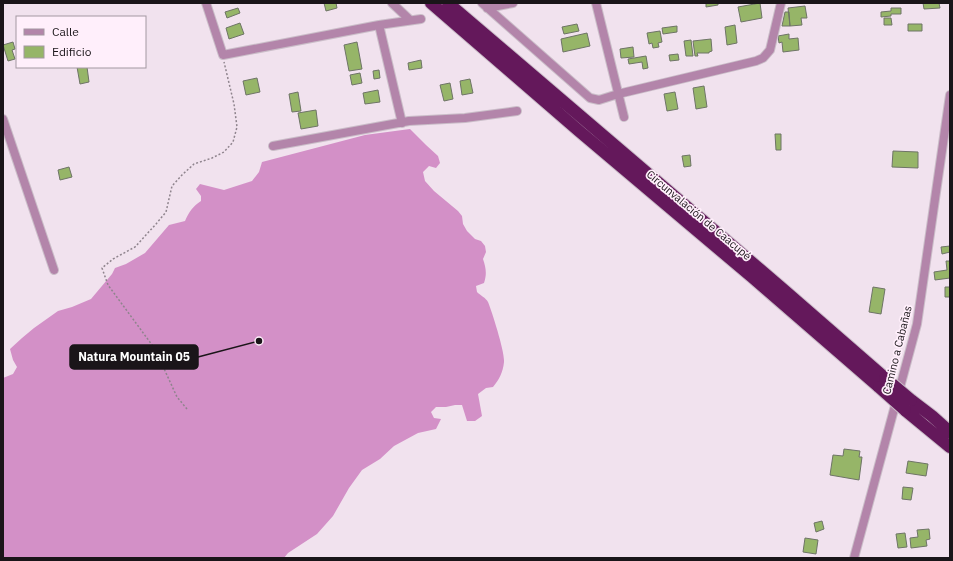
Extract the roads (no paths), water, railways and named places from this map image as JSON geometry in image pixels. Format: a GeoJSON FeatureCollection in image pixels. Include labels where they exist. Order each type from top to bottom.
{"type":"FeatureCollection","features":[{"type":"Feature","properties":{"kind":"highway","name":"Circunvalación de Caacupé"},"geometry":{"type":"LineString","coordinates":[[431,3],[579,131],[752,277],[908,405],[950,447]]}},
{"type":"Feature","properties":{"kind":"highway","name":"Circunvalación de Caacupé"},"geometry":{"type":"LineString","coordinates":[[448,3],[784,290],[882,383]]}},
{"type":"Feature","properties":{"kind":"highway","name":"Circunvalación de Caacupé"},"geometry":{"type":"LineString","coordinates":[[908,405],[932,416],[950,432]]}},
{"type":"Feature","properties":{"kind":"street"},"geometry":{"type":"LineString","coordinates":[[206,3],[223,55],[379,25],[421,19]]}},
{"type":"Feature","properties":{"kind":"street"},"geometry":{"type":"LineString","coordinates":[[392,3],[410,20]]}},
{"type":"Feature","properties":{"kind":"street"},"geometry":{"type":"LineString","coordinates":[[485,5],[513,3]]}},
{"type":"Feature","properties":{"kind":"street"},"geometry":{"type":"LineString","coordinates":[[596,3],[624,117]]}},
{"type":"Feature","properties":{"kind":"street"},"geometry":{"type":"LineString","coordinates":[[485,5],[590,98],[599,100],[618,94],[756,62],[763,58],[770,50],[781,3]]}},
{"type":"Feature","properties":{"kind":"street"},"geometry":{"type":"LineString","coordinates":[[379,25],[402,123]]}},
{"type":"Feature","properties":{"kind":"street","name":"Camino a Cabañas"},"geometry":{"type":"LineString","coordinates":[[854,558],[917,324],[950,95]]}},
{"type":"Feature","properties":{"kind":"street"},"geometry":{"type":"LineString","coordinates":[[273,146],[409,121],[465,118],[517,111]]}},
{"type":"Feature","properties":{"kind":"street"},"geometry":{"type":"LineString","coordinates":[[3,119],[54,270]]}},
{"type":"Feature","properties":{"kind":"place","name":"Natura Mountain 05"},"geometry":{"type":"Point","coordinates":[259,341]}}]}
